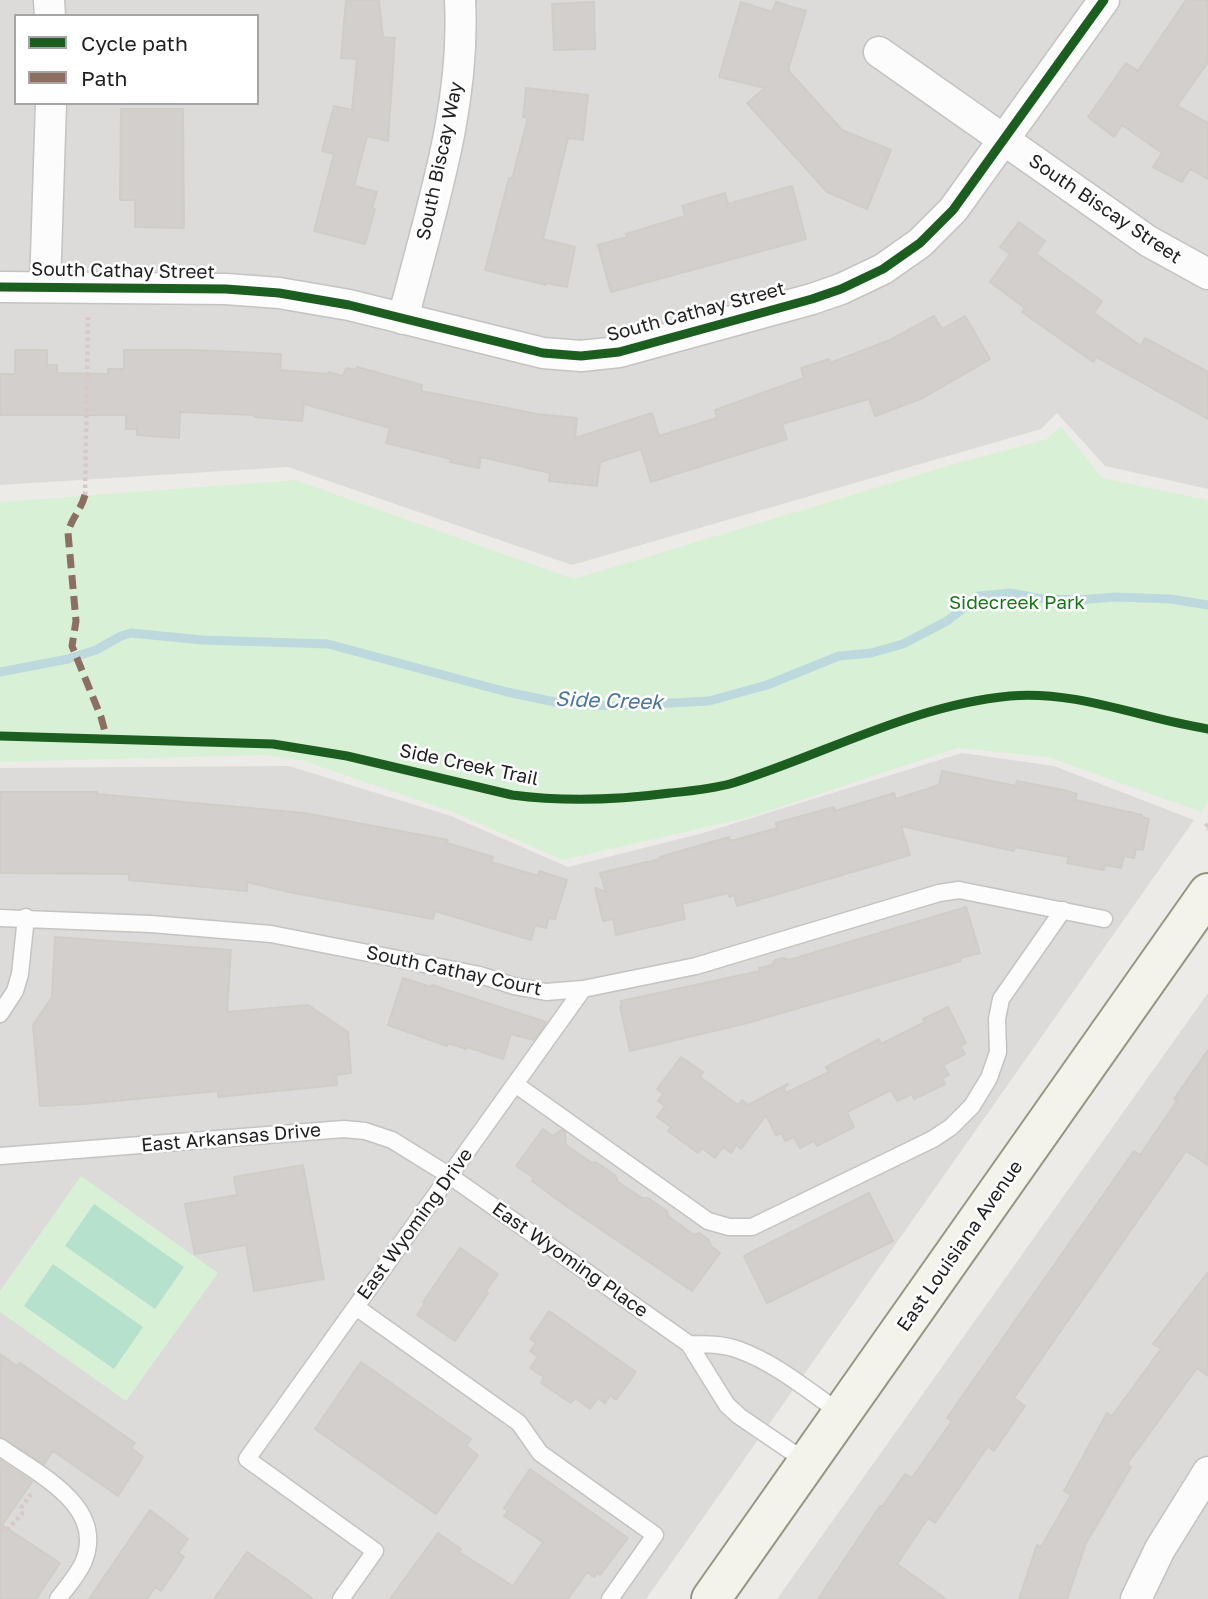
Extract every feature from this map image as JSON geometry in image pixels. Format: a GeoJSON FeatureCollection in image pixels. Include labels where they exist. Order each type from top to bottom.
{"type":"FeatureCollection","features":[{"type":"Feature","properties":{"kind":"street","name":"South Biscay Way"},"geometry":{"type":"LineString","coordinates":[[403,319],[452,125],[459,74],[460,0]]}},
{"type":"Feature","properties":{"kind":"street","name":"South Cathay Street"},"geometry":{"type":"LineString","coordinates":[[0,287],[226,289],[279,293],[349,305],[543,353],[581,355],[620,352],[841,289],[883,269],[920,243],[953,211],[1104,0]]}},
{"type":"Feature","properties":{"kind":"street"},"geometry":{"type":"LineString","coordinates":[[879,52],[1004,141]]}},
{"type":"Feature","properties":{"kind":"street"},"geometry":{"type":"LineString","coordinates":[[45,287],[51,105]]}},
{"type":"Feature","properties":{"kind":"street","name":"South Biscay Street"},"geometry":{"type":"LineString","coordinates":[[1004,141],[1148,242],[1208,274]]}},
{"type":"Feature","properties":{"kind":"street","name":"East Louisiana Avenue"},"geometry":{"type":"LineString","coordinates":[[711,1599],[1208,893]]}},
{"type":"Feature","properties":{"kind":"street"},"geometry":{"type":"LineString","coordinates":[[1136,1599],[1160,1549],[1208,1472]]}},
{"type":"Feature","properties":{"kind":"lane","name":"South Cathay Court"},"geometry":{"type":"LineString","coordinates":[[0,918],[151,924],[271,934],[480,975],[514,986],[546,992],[583,989],[696,965],[939,893],[959,890],[1104,919]]}},
{"type":"Feature","properties":{"kind":"lane"},"geometry":{"type":"LineString","coordinates":[[515,1084],[708,1221],[729,1227],[752,1227],[933,1139],[972,1106],[989,1078],[998,1052],[997,1019],[1001,999],[1063,910]]}},
{"type":"Feature","properties":{"kind":"lane"},"geometry":{"type":"LineString","coordinates":[[0,1014],[15,991],[20,974],[26,917]]}},
{"type":"Feature","properties":{"kind":"lane","name":"East Wyoming Drive"},"geometry":{"type":"LineString","coordinates":[[341,1599],[375,1551],[247,1459],[583,989]]}},
{"type":"Feature","properties":{"kind":"lane","name":"East Arkansas Drive"},"geometry":{"type":"LineString","coordinates":[[0,1156],[344,1129],[365,1131],[392,1140],[450,1176]]}},
{"type":"Feature","properties":{"kind":"lane","name":"East Wyoming Place"},"geometry":{"type":"LineString","coordinates":[[450,1176],[690,1343],[727,1405],[808,1463]]}},
{"type":"Feature","properties":{"kind":"lane"},"geometry":{"type":"LineString","coordinates":[[356,1307],[519,1423],[540,1453],[655,1535],[610,1599]]}},
{"type":"Feature","properties":{"kind":"lane","name":"East Wyoming Place"},"geometry":{"type":"LineString","coordinates":[[690,1343],[738,1349],[757,1358],[842,1414]]}},
{"type":"Feature","properties":{"kind":"lane"},"geometry":{"type":"LineString","coordinates":[[0,1447],[72,1499],[84,1518],[88,1540],[83,1563],[58,1599]]}},
{"type":"Feature","properties":{"kind":"path"},"geometry":{"type":"LineString","coordinates":[[85,495],[89,288]]}},
{"type":"Feature","properties":{"kind":"path"},"geometry":{"type":"LineString","coordinates":[[1208,824],[1205,827],[1208,829]]}},
{"type":"Feature","properties":{"kind":"path"},"geometry":{"type":"LineString","coordinates":[[0,1530],[7,1530],[22,1514],[21,1508],[36,1488]]}},
{"type":"Feature","properties":{"kind":"shaded area"},"geometry":{"type":"Polygon","coordinates":[[[0,0],[1208,0],[1208,489],[1105,466],[1057,413],[1041,429],[572,565],[288,467],[0,485],[0,0]]]}},
{"type":"Feature","properties":{"kind":"shaded area"},"geometry":{"type":"Polygon","coordinates":[[[962,753],[1054,766],[1194,820],[646,1599],[0,1599],[0,768],[289,766],[451,816],[568,867],[703,833],[962,753]]]}},
{"type":"Feature","properties":{"kind":"shaded area"},"geometry":{"type":"Polygon","coordinates":[[[1208,993],[1208,1599],[777,1599],[1208,993]]]}},
{"type":"Feature","properties":{"kind":"green space","name":"Sidecreek Park"},"geometry":{"type":"Polygon","coordinates":[[[1061,426],[1102,478],[1208,500],[1208,802],[1201,812],[1048,757],[958,748],[750,817],[563,860],[453,812],[304,761],[266,755],[0,762],[0,502],[295,480],[574,579],[961,462],[1045,440],[1061,426]]]}},
{"type":"Feature","properties":{"kind":"green space"},"geometry":{"type":"Polygon","coordinates":[[[81,1176],[218,1273],[126,1401],[0,1312],[0,1291],[81,1176]]]}},
{"type":"Feature","properties":{"kind":"green space"},"geometry":{"type":"Polygon","coordinates":[[[94,1204],[184,1267],[155,1309],[65,1246],[94,1204]]]}},
{"type":"Feature","properties":{"kind":"green space"},"geometry":{"type":"Polygon","coordinates":[[[53,1264],[143,1327],[114,1369],[24,1306],[53,1264]]]}},
{"type":"Feature","properties":{"kind":"building"},"geometry":{"type":"Polygon","coordinates":[[[346,0],[379,0],[383,37],[395,38],[388,141],[367,136],[354,186],[377,192],[365,244],[314,231],[334,154],[322,151],[334,106],[352,110],[357,59],[341,58],[346,0]]]}},
{"type":"Feature","properties":{"kind":"building"},"geometry":{"type":"Polygon","coordinates":[[[1186,0],[1208,0],[1208,62],[1177,106],[1208,123],[1208,179],[1190,169],[1182,182],[1153,167],[1162,153],[1122,125],[1114,137],[1088,117],[1126,63],[1138,71],[1186,0]]]}},
{"type":"Feature","properties":{"kind":"building"},"geometry":{"type":"Polygon","coordinates":[[[594,2],[595,49],[554,50],[552,4],[594,2]]]}},
{"type":"Feature","properties":{"kind":"building"},"geometry":{"type":"Polygon","coordinates":[[[741,2],[772,12],[776,2],[806,11],[788,70],[842,130],[891,150],[867,209],[827,192],[747,103],[765,88],[719,77],[741,2]]]}},
{"type":"Feature","properties":{"kind":"building"},"geometry":{"type":"Polygon","coordinates":[[[526,88],[588,95],[583,140],[568,138],[543,239],[575,247],[567,287],[546,285],[485,270],[528,118],[523,117],[526,88]]]}},
{"type":"Feature","properties":{"kind":"building"},"geometry":{"type":"Polygon","coordinates":[[[121,109],[183,109],[184,228],[135,227],[135,200],[120,200],[121,109]]]}},
{"type":"Feature","properties":{"kind":"building"},"geometry":{"type":"Polygon","coordinates":[[[792,186],[806,239],[611,292],[598,245],[685,216],[682,206],[725,193],[728,204],[792,186]]]}},
{"type":"Feature","properties":{"kind":"building"},"geometry":{"type":"Polygon","coordinates":[[[1019,222],[1045,241],[1036,254],[1102,301],[1094,313],[1141,346],[1145,338],[1208,372],[1208,419],[1096,357],[1093,362],[1022,312],[1025,308],[990,282],[1010,254],[1000,247],[1019,222]]]}},
{"type":"Feature","properties":{"kind":"building"},"geometry":{"type":"Polygon","coordinates":[[[934,316],[942,329],[965,316],[990,359],[923,398],[875,416],[869,399],[782,424],[787,439],[651,482],[641,449],[600,462],[597,486],[549,481],[550,473],[481,457],[479,468],[386,443],[390,428],[304,404],[302,421],[254,415],[180,412],[179,438],[137,435],[137,429],[126,429],[126,415],[0,415],[0,374],[15,374],[15,350],[47,350],[47,365],[57,365],[57,373],[108,374],[108,369],[124,369],[124,350],[195,350],[281,354],[280,370],[329,372],[343,376],[346,368],[356,370],[357,367],[422,385],[421,391],[537,414],[577,418],[575,438],[652,413],[659,436],[717,418],[715,410],[804,378],[801,368],[829,359],[830,363],[890,340],[934,316]]]}},
{"type":"Feature","properties":{"kind":"building"},"geometry":{"type":"Polygon","coordinates":[[[942,771],[1016,786],[1017,781],[1063,790],[1077,794],[1075,800],[1142,815],[1149,819],[1143,850],[1136,849],[1134,858],[1124,856],[1121,868],[1105,865],[1104,870],[1067,863],[1069,857],[1015,847],[1014,851],[901,826],[910,855],[737,906],[734,895],[729,897],[728,893],[682,904],[685,919],[616,935],[613,919],[603,921],[595,888],[606,892],[600,873],[660,859],[729,837],[731,841],[777,828],[776,823],[834,807],[835,811],[894,793],[896,799],[939,785],[942,771]]]}},
{"type":"Feature","properties":{"kind":"building"},"geometry":{"type":"Polygon","coordinates":[[[0,792],[97,792],[304,813],[448,840],[447,843],[493,857],[491,862],[538,876],[539,871],[567,880],[555,919],[549,918],[546,928],[535,925],[531,940],[435,911],[433,919],[247,882],[247,891],[129,880],[129,874],[0,873],[0,792]]]}},
{"type":"Feature","properties":{"kind":"building"},"geometry":{"type":"Polygon","coordinates":[[[966,907],[980,953],[960,958],[961,961],[747,1023],[630,1051],[621,1001],[760,971],[759,968],[772,965],[775,960],[789,960],[966,907]]]}},
{"type":"Feature","properties":{"kind":"building"},"geometry":{"type":"Polygon","coordinates":[[[55,937],[231,950],[227,1012],[308,1005],[348,1032],[351,1073],[336,1075],[337,1085],[218,1097],[218,1091],[40,1106],[33,1025],[52,997],[55,937]]]}},
{"type":"Feature","properties":{"kind":"building"},"geometry":{"type":"Polygon","coordinates":[[[403,978],[546,1022],[534,1040],[511,1034],[503,1059],[467,1047],[466,1049],[448,1043],[447,1046],[388,1025],[403,978]]]}},
{"type":"Feature","properties":{"kind":"building"},"geometry":{"type":"Polygon","coordinates":[[[948,1007],[966,1043],[960,1046],[965,1054],[943,1065],[949,1075],[942,1078],[945,1084],[914,1099],[912,1094],[897,1101],[891,1090],[847,1112],[854,1127],[817,1146],[814,1141],[800,1148],[794,1137],[785,1141],[781,1133],[776,1135],[766,1115],[741,1149],[736,1145],[731,1153],[723,1147],[715,1158],[702,1148],[698,1153],[668,1131],[671,1127],[657,1117],[665,1106],[658,1101],[663,1094],[657,1089],[681,1057],[703,1072],[700,1077],[738,1105],[742,1100],[748,1105],[788,1084],[784,1089],[786,1093],[829,1072],[826,1067],[879,1039],[881,1044],[948,1007]]]}},
{"type":"Feature","properties":{"kind":"building"},"geometry":{"type":"Polygon","coordinates":[[[1208,1050],[1208,1165],[1186,1151],[1014,1398],[1025,1406],[994,1451],[988,1446],[935,1523],[928,1518],[897,1564],[946,1599],[818,1599],[880,1506],[882,1507],[905,1474],[912,1478],[952,1421],[947,1418],[1134,1151],[1140,1155],[1208,1050]]]}},
{"type":"Feature","properties":{"kind":"building"},"geometry":{"type":"Polygon","coordinates":[[[543,1129],[553,1136],[561,1130],[565,1132],[566,1145],[592,1163],[596,1162],[616,1176],[618,1182],[642,1198],[648,1198],[667,1211],[668,1216],[694,1235],[699,1233],[708,1239],[711,1246],[720,1253],[692,1291],[569,1208],[516,1166],[543,1129]]]}},
{"type":"Feature","properties":{"kind":"building"},"geometry":{"type":"Polygon","coordinates":[[[303,1165],[324,1279],[254,1291],[246,1245],[195,1254],[185,1204],[237,1195],[234,1177],[303,1165]]]}},
{"type":"Feature","properties":{"kind":"building"},"geometry":{"type":"Polygon","coordinates":[[[869,1193],[893,1241],[767,1303],[744,1256],[869,1193]]]}},
{"type":"Feature","properties":{"kind":"building"},"geometry":{"type":"Polygon","coordinates":[[[460,1248],[498,1274],[455,1341],[417,1315],[460,1248]]]}},
{"type":"Feature","properties":{"kind":"building"},"geometry":{"type":"Polygon","coordinates":[[[1208,1272],[1208,1376],[1197,1368],[1127,1464],[1131,1467],[1086,1543],[1067,1599],[1019,1599],[1037,1545],[1041,1547],[1071,1495],[1064,1491],[1107,1413],[1112,1416],[1161,1349],[1153,1344],[1208,1272]]]}},
{"type":"Feature","properties":{"kind":"building"},"geometry":{"type":"Polygon","coordinates":[[[549,1311],[636,1372],[616,1400],[610,1395],[605,1403],[598,1398],[590,1409],[575,1398],[571,1403],[541,1383],[544,1377],[530,1368],[538,1357],[530,1351],[536,1343],[530,1339],[549,1311]]]}},
{"type":"Feature","properties":{"kind":"building"},"geometry":{"type":"Polygon","coordinates":[[[0,1354],[17,1366],[20,1363],[135,1443],[131,1448],[143,1457],[118,1496],[53,1451],[44,1464],[0,1437],[0,1354]]]}},
{"type":"Feature","properties":{"kind":"building"},"geometry":{"type":"Polygon","coordinates":[[[361,1362],[471,1439],[466,1446],[478,1455],[436,1514],[315,1429],[361,1362]]]}},
{"type":"Feature","properties":{"kind":"building"},"geometry":{"type":"Polygon","coordinates":[[[0,1460],[32,1482],[2,1525],[60,1563],[36,1599],[0,1599],[0,1460]]]}},
{"type":"Feature","properties":{"kind":"building"},"geometry":{"type":"Polygon","coordinates":[[[530,1469],[628,1538],[600,1575],[597,1573],[594,1577],[587,1572],[568,1599],[390,1599],[438,1533],[461,1549],[459,1552],[513,1586],[543,1542],[504,1516],[508,1511],[504,1508],[530,1469]]]}},
{"type":"Feature","properties":{"kind":"building"},"geometry":{"type":"Polygon","coordinates":[[[150,1510],[188,1539],[178,1553],[184,1557],[161,1591],[155,1587],[147,1599],[89,1599],[150,1510]]]}},
{"type":"Feature","properties":{"kind":"building"},"geometry":{"type":"Polygon","coordinates":[[[247,1552],[286,1579],[313,1599],[214,1599],[247,1552]]]}},
{"type":"Feature","properties":{"kind":"waterway","name":"Side Creek"},"geometry":{"type":"LineString","coordinates":[[0,672],[68,659],[96,650],[131,633],[202,640],[328,644],[507,692],[560,703],[614,706],[709,701],[767,685],[839,656],[871,653],[903,644],[947,621],[979,596],[1010,593],[1037,598],[1076,600],[1116,597],[1171,599],[1208,605]]}},
{"type":"Feature","properties":{"kind":"marked path"},"geometry":{"type":"LineString","coordinates":[[85,495],[68,533],[76,621],[72,646],[101,717],[107,739]]}},
{"type":"Feature","properties":{"kind":"cycle path"},"geometry":{"type":"LineString","coordinates":[[0,287],[226,289],[279,293],[349,305],[543,353],[581,356],[619,352],[841,289],[883,269],[920,243],[953,210],[1104,0]]}},
{"type":"Feature","properties":{"kind":"cycle path","name":"Side Creek Trail"},"geometry":{"type":"LineString","coordinates":[[0,736],[273,744],[347,756],[512,795],[552,799],[611,799],[702,790],[725,785],[939,709],[1010,696],[1035,695],[1085,701],[1208,729]]}}]}
